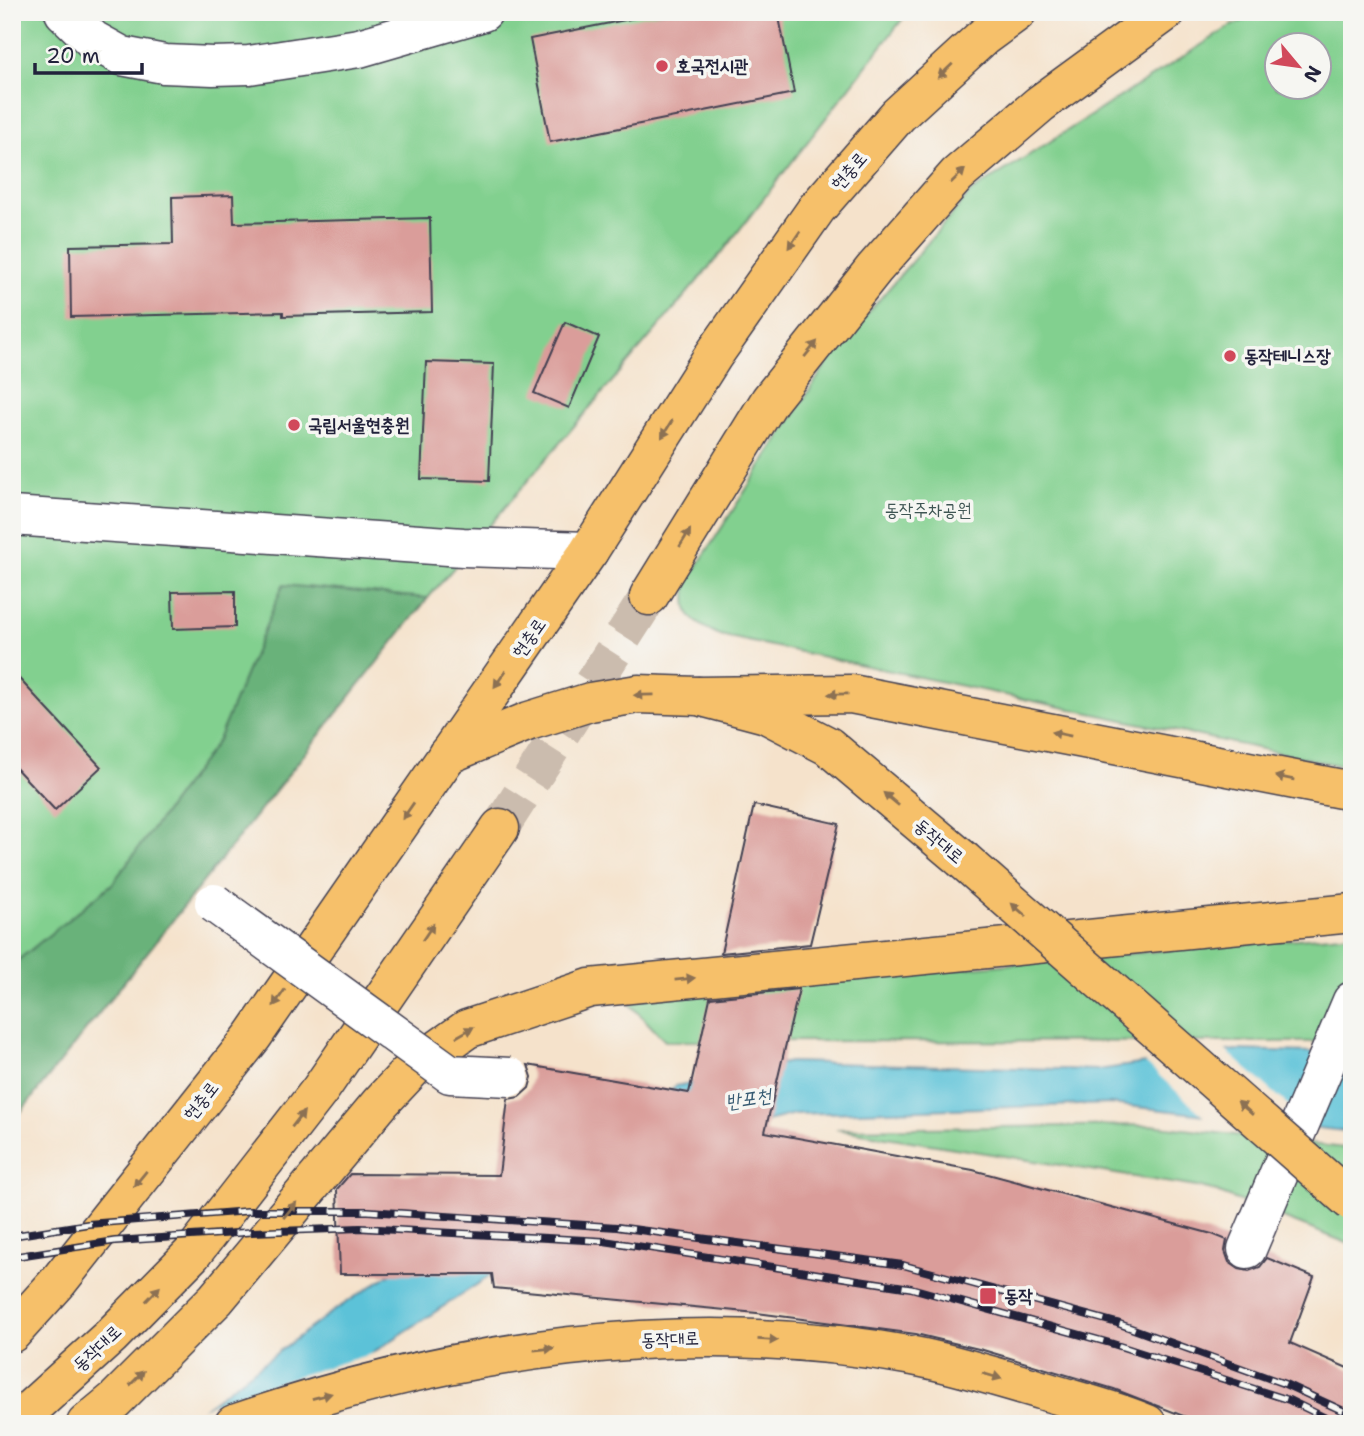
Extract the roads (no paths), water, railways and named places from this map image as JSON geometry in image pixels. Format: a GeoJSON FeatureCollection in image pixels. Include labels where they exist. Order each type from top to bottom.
{"type":"FeatureCollection","features":[{"type":"Feature","properties":{"kind":"main road","name":"현충로"},"geometry":{"type":"LineString","coordinates":[[58,1282],[253,1036],[589,551],[713,356],[817,208],[980,25],[1017,12]]}},
{"type":"Feature","properties":{"kind":"main road"},"geometry":{"type":"LineString","coordinates":[[649,596],[770,400],[874,269],[957,176],[1040,104],[1166,12]]}},
{"type":"Feature","properties":{"kind":"main road","name":"동작대로"},"geometry":{"type":"LineString","coordinates":[[447,755],[529,721],[590,702],[638,694],[698,696],[766,714],[828,746],[1352,1202]]}},
{"type":"Feature","properties":{"kind":"main road"},"geometry":{"type":"LineString","coordinates":[[698,696],[851,694],[1352,791]]}},
{"type":"Feature","properties":{"kind":"main road","name":"동작대로"},"geometry":{"type":"LineString","coordinates":[[14,1424],[111,1336],[192,1254],[320,1090],[500,828]]}},
{"type":"Feature","properties":{"kind":"main road"},"geometry":{"type":"LineString","coordinates":[[86,1424],[115,1400],[216,1299],[415,1066],[467,1029],[590,988],[1352,913]]}},
{"type":"Feature","properties":{"kind":"main road"},"geometry":{"type":"LineString","coordinates":[[12,1316],[58,1282]]}},
{"type":"Feature","properties":{"kind":"main road"},"geometry":{"type":"LineString","coordinates":[[12,1333],[58,1282]]}},
{"type":"Feature","properties":{"kind":"main road","name":"동작대로"},"geometry":{"type":"LineString","coordinates":[[234,1424],[293,1404],[460,1362],[532,1350],[700,1337],[837,1344],[914,1356],[988,1375],[1147,1424]]}},
{"type":"Feature","properties":{"kind":"street"},"geometry":{"type":"LineString","coordinates":[[64,12],[93,40],[122,55],[164,64],[213,66],[249,65],[359,48],[482,12]]}},
{"type":"Feature","properties":{"kind":"street"},"geometry":{"type":"LineString","coordinates":[[12,516],[464,547],[589,551]]}},
{"type":"Feature","properties":{"kind":"street"},"geometry":{"type":"LineString","coordinates":[[214,903],[450,1074],[510,1077]]}},
{"type":"Feature","properties":{"kind":"street"},"geometry":{"type":"LineString","coordinates":[[1247,1249],[1352,1001]]}},
{"type":"Feature","properties":{"kind":"water","name":"반포천"},"geometry":{"type":"Polygon","coordinates":[[[1235,1050],[1352,1053],[1352,1132],[1111,1104],[794,1114],[700,1138],[377,1350],[277,1424],[182,1424],[329,1314],[676,1086],[790,1062],[1098,1070],[1235,1050]]]}},
{"type":"Feature","properties":{"kind":"tunnel"},"geometry":{"type":"LineString","coordinates":[[500,828],[649,596]]}},
{"type":"Feature","properties":{"kind":"railway"},"geometry":{"type":"LineString","coordinates":[[12,1236],[88,1224],[248,1211],[368,1211],[617,1227],[903,1265],[1117,1323],[1285,1384],[1352,1415]]}},
{"type":"Feature","properties":{"kind":"railway"},"geometry":{"type":"LineString","coordinates":[[12,1257],[115,1241],[360,1228],[604,1241],[911,1288],[1110,1343],[1289,1400],[1338,1424]]}},
{"type":"Feature","properties":{"kind":"place","name":"호국전시관"},"geometry":{"type":"Point","coordinates":[662,66]}},
{"type":"Feature","properties":{"kind":"place","name":"동작테니스장"},"geometry":{"type":"Point","coordinates":[1230,356]}},
{"type":"Feature","properties":{"kind":"place","name":"국립서울현충원"},"geometry":{"type":"Point","coordinates":[294,425]}},
{"type":"Feature","properties":{"kind":"place","name":"동작"},"geometry":{"type":"Point","coordinates":[988,1296]}},
{"type":"Feature","properties":{"kind":"park label","name":"동작주차공원"},"geometry":{"type":"Point","coordinates":[928,510]}}]}
